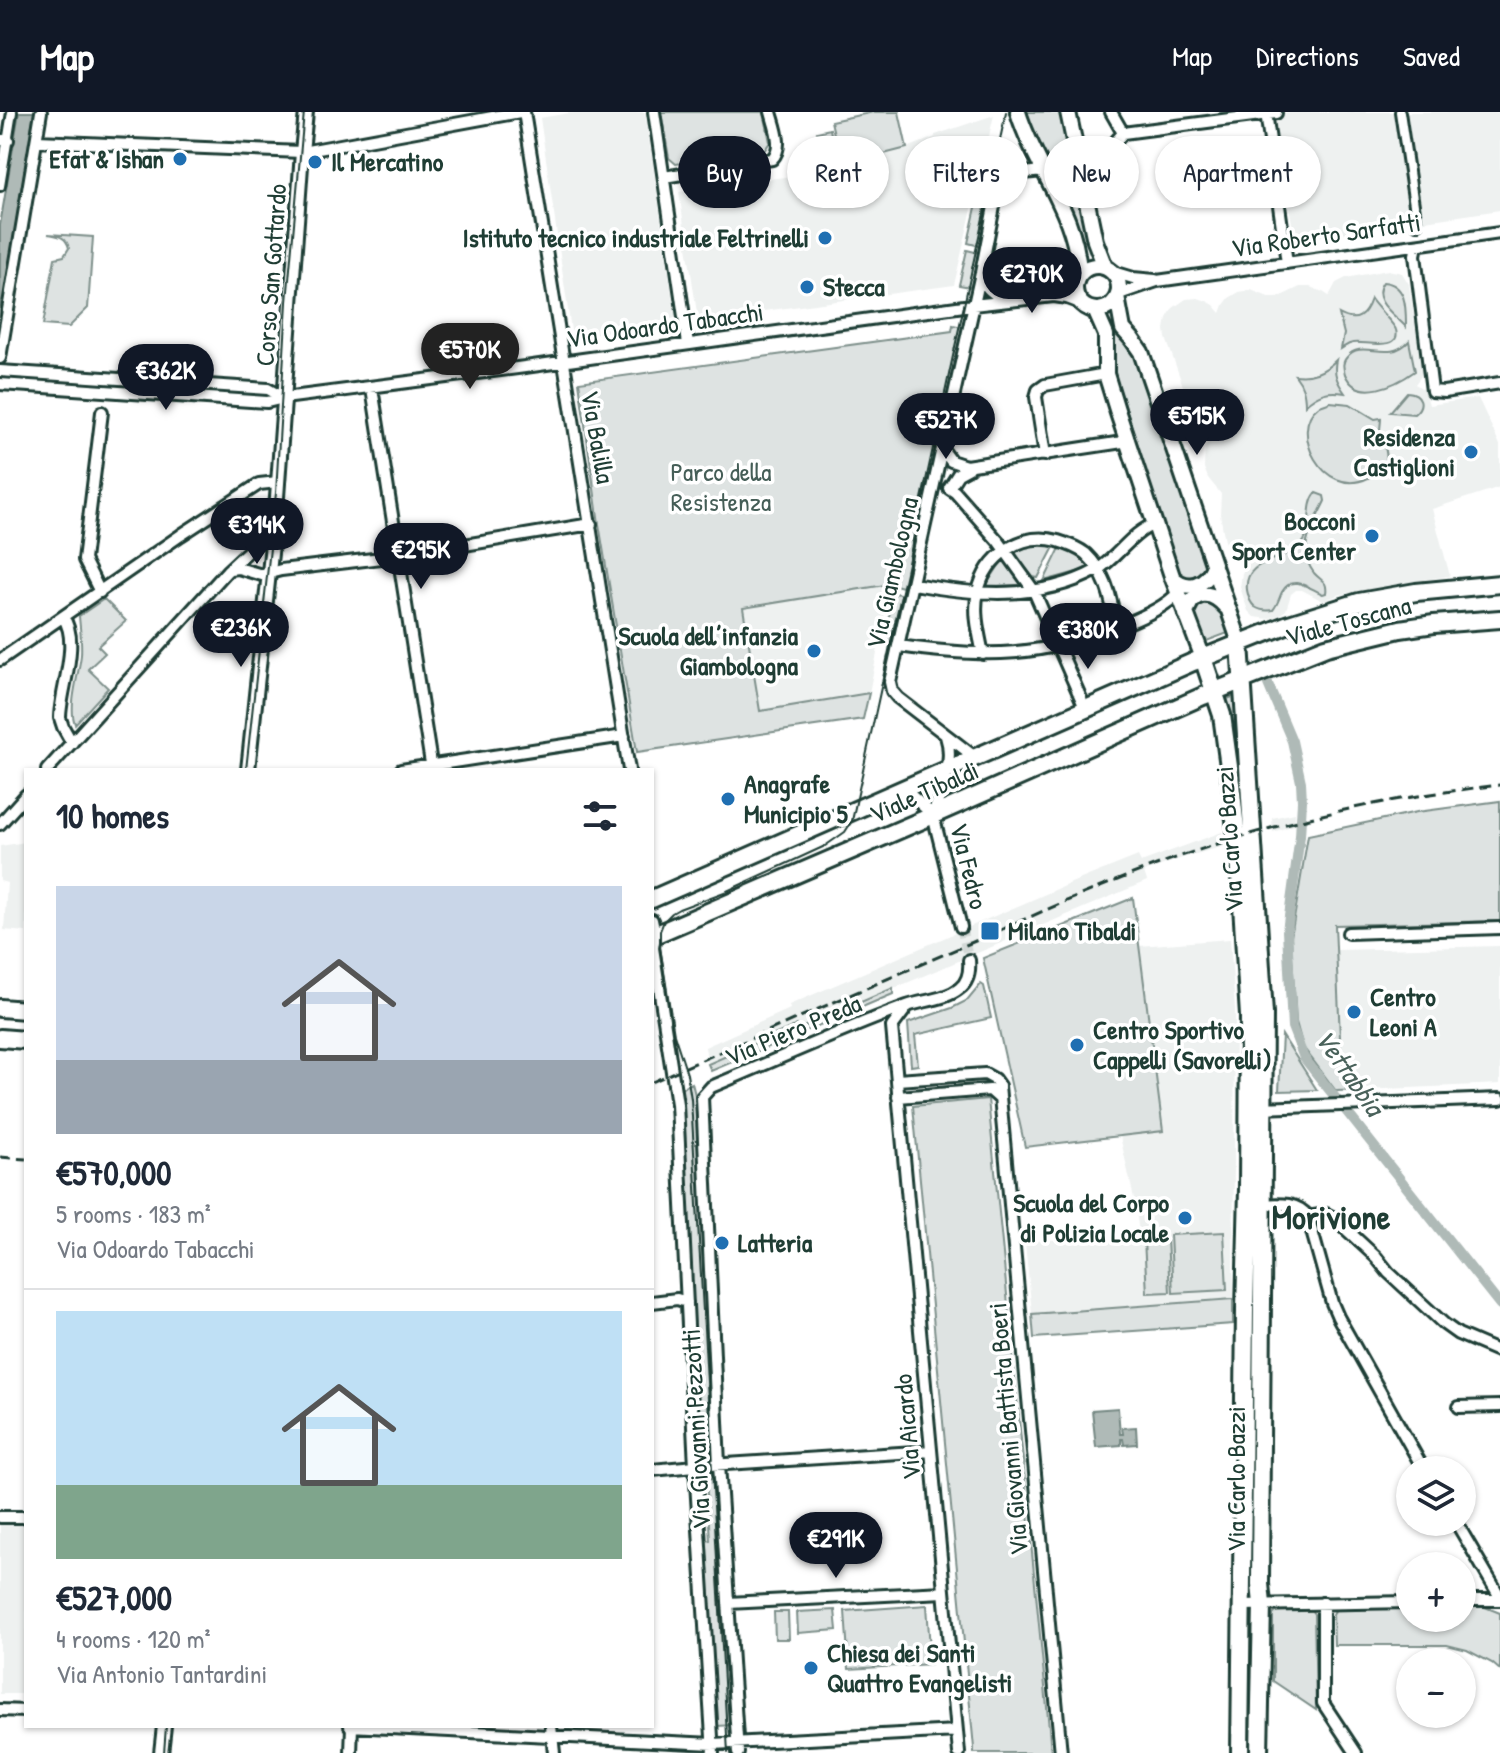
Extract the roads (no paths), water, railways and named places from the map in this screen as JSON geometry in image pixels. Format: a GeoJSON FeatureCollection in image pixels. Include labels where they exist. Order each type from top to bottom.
{"type":"FeatureCollection","features":[{"type":"Feature","properties":{"kind":"main road"},"geometry":{"type":"LineString","coordinates":[[1018,112],[1044,169]]}},
{"type":"Feature","properties":{"kind":"main road"},"geometry":{"type":"LineString","coordinates":[[1068,112],[1074,136]]}},
{"type":"Feature","properties":{"kind":"main road"},"geometry":{"type":"LineString","coordinates":[[1062,208],[1077,247],[1076,295],[1089,307],[1106,335],[1106,374],[1172,576],[1203,658]]}},
{"type":"Feature","properties":{"kind":"main road"},"geometry":{"type":"LineString","coordinates":[[1089,208],[1095,241],[1119,282],[1123,329],[1141,352],[1240,643]]}},
{"type":"Feature","properties":{"kind":"main road"},"geometry":{"type":"LineString","coordinates":[[1078,278],[1091,266],[1109,269]]}},
{"type":"Feature","properties":{"kind":"main road"},"geometry":{"type":"LineString","coordinates":[[1089,307],[1108,307],[1118,296]]}},
{"type":"Feature","properties":{"kind":"main road"},"geometry":{"type":"LineString","coordinates":[[1106,335],[1114,329],[1123,329]]}},
{"type":"Feature","properties":{"kind":"main road"},"geometry":{"type":"LineString","coordinates":[[1172,576],[1179,584],[1197,584],[1206,579],[1214,566]]}},
{"type":"Feature","properties":{"kind":"main road","name":"Viale Toscana"},"geometry":{"type":"LineString","coordinates":[[1203,658],[1286,625],[1359,602],[1416,592],[1500,584]]}},
{"type":"Feature","properties":{"kind":"main road"},"geometry":{"type":"LineString","coordinates":[[1186,614],[1191,601],[1205,594],[1213,595],[1227,608]]}},
{"type":"Feature","properties":{"kind":"main road","name":"Viale Toscana"},"geometry":{"type":"LineString","coordinates":[[1212,684],[1243,680],[1326,647],[1370,635],[1434,624],[1500,619]]}},
{"type":"Feature","properties":{"kind":"main road","name":"Via Carlo Bazzi"},"geometry":{"type":"LineString","coordinates":[[1240,643],[1264,1014],[1256,1108],[1240,1753]]}},
{"type":"Feature","properties":{"kind":"main road","name":"Via Carlo Bazzi"},"geometry":{"type":"LineString","coordinates":[[1203,658],[1225,731],[1239,857],[1256,1108]]}},
{"type":"Feature","properties":{"kind":"main road","name":"Viale Tibaldi"},"geometry":{"type":"LineString","coordinates":[[654,898],[1203,658]]}},
{"type":"Feature","properties":{"kind":"main road","name":"Viale Tibaldi"},"geometry":{"type":"LineString","coordinates":[[654,930],[933,815],[1212,684]]}},
{"type":"Feature","properties":{"kind":"main road"},"geometry":{"type":"LineString","coordinates":[[1225,731],[1236,744],[1247,738]]}},
{"type":"Feature","properties":{"kind":"main road"},"geometry":{"type":"LineString","coordinates":[[0,1008],[24,1010]]}},
{"type":"Feature","properties":{"kind":"main road"},"geometry":{"type":"LineString","coordinates":[[0,1038],[24,1040]]}},
{"type":"Feature","properties":{"kind":"main road","name":"Via Carlo Bazzi"},"geometry":{"type":"LineString","coordinates":[[1255,1205],[1262,1604],[1259,1753]]}},
{"type":"Feature","properties":{"kind":"street"},"geometry":{"type":"LineString","coordinates":[[0,186],[4,140],[12,112]]}},
{"type":"Feature","properties":{"kind":"street"},"geometry":{"type":"LineString","coordinates":[[0,358],[41,112]]}},
{"type":"Feature","properties":{"kind":"street","name":"Corso San Gottardo"},"geometry":{"type":"LineString","coordinates":[[248,768],[278,482],[306,112]]}},
{"type":"Feature","properties":{"kind":"street"},"geometry":{"type":"LineString","coordinates":[[37,141],[302,152],[522,112]]}},
{"type":"Feature","properties":{"kind":"street","name":"Via Balilla"},"geometry":{"type":"LineString","coordinates":[[522,112],[629,768]]}},
{"type":"Feature","properties":{"kind":"street"},"geometry":{"type":"LineString","coordinates":[[654,112],[688,344]]}},
{"type":"Feature","properties":{"kind":"street"},"geometry":{"type":"LineString","coordinates":[[664,177],[777,156],[779,145],[771,112]]}},
{"type":"Feature","properties":{"kind":"street"},"geometry":{"type":"LineString","coordinates":[[1111,112],[1123,133]]}},
{"type":"Feature","properties":{"kind":"street"},"geometry":{"type":"LineString","coordinates":[[1120,136],[1123,133],[1285,112]]}},
{"type":"Feature","properties":{"kind":"street"},"geometry":{"type":"LineString","coordinates":[[1269,113],[1287,263]]}},
{"type":"Feature","properties":{"kind":"street"},"geometry":{"type":"LineString","coordinates":[[1388,123],[1400,117],[1411,206],[1417,225]]}},
{"type":"Feature","properties":{"kind":"street"},"geometry":{"type":"LineString","coordinates":[[1393,143],[1404,141]]}},
{"type":"Feature","properties":{"kind":"street","name":"Via Giambologna"},"geometry":{"type":"LineString","coordinates":[[946,736],[898,698],[890,682],[914,584],[997,191],[1010,179],[1038,171],[1044,172]]}},
{"type":"Feature","properties":{"kind":"street","name":"Via Roberto Sarfatti"},"geometry":{"type":"LineString","coordinates":[[1118,296],[1157,281],[1500,233]]}},
{"type":"Feature","properties":{"kind":"street"},"geometry":{"type":"LineString","coordinates":[[1417,245],[1415,255],[1432,391],[1500,383]]}},
{"type":"Feature","properties":{"kind":"street","name":"Via Roberto Sarfatti"},"geometry":{"type":"LineString","coordinates":[[1109,269],[1133,278],[1157,281]]}},
{"type":"Feature","properties":{"kind":"street"},"geometry":{"type":"LineString","coordinates":[[981,273],[987,287],[1005,301]]}},
{"type":"Feature","properties":{"kind":"street","name":"Via Odoardo Tabacchi"},"geometry":{"type":"LineString","coordinates":[[1054,296],[1078,278]]}},
{"type":"Feature","properties":{"kind":"street","name":"Via Odoardo Tabacchi"},"geometry":{"type":"LineString","coordinates":[[0,384],[267,402],[974,304],[1054,296],[1089,307]]}},
{"type":"Feature","properties":{"kind":"street"},"geometry":{"type":"LineString","coordinates":[[0,371],[268,389],[284,398]]}},
{"type":"Feature","properties":{"kind":"street"},"geometry":{"type":"LineString","coordinates":[[44,386],[45,374]]}},
{"type":"Feature","properties":{"kind":"street"},"geometry":{"type":"LineString","coordinates":[[1045,455],[1036,397],[1038,390],[1045,385],[1106,374]]}},
{"type":"Feature","properties":{"kind":"street"},"geometry":{"type":"LineString","coordinates":[[230,399],[231,386]]}},
{"type":"Feature","properties":{"kind":"street"},"geometry":{"type":"LineString","coordinates":[[372,388],[432,768],[624,736]]}},
{"type":"Feature","properties":{"kind":"street"},"geometry":{"type":"LineString","coordinates":[[100,592],[84,560],[102,412]]}},
{"type":"Feature","properties":{"kind":"street"},"geometry":{"type":"LineString","coordinates":[[943,450],[957,464],[973,466],[1129,441]]}},
{"type":"Feature","properties":{"kind":"street"},"geometry":{"type":"LineString","coordinates":[[932,498],[949,488],[958,474],[973,466]]}},
{"type":"Feature","properties":{"kind":"street"},"geometry":{"type":"LineString","coordinates":[[0,660],[259,484],[278,482]]}},
{"type":"Feature","properties":{"kind":"street"},"geometry":{"type":"LineString","coordinates":[[949,488],[1004,550],[1034,591],[1086,710]]}},
{"type":"Feature","properties":{"kind":"street"},"geometry":{"type":"LineString","coordinates":[[230,569],[238,568],[262,575],[591,524]]}},
{"type":"Feature","properties":{"kind":"street"},"geometry":{"type":"LineString","coordinates":[[914,584],[977,593],[1034,591],[1073,581],[1098,569],[1140,532],[1155,524]]}},
{"type":"Feature","properties":{"kind":"street"},"geometry":{"type":"LineString","coordinates":[[49,768],[230,569],[257,543],[273,537]]}},
{"type":"Feature","properties":{"kind":"street"},"geometry":{"type":"LineString","coordinates":[[983,654],[977,619],[977,593],[987,569],[1004,550],[1029,540],[1050,539],[1078,548],[1088,556],[1109,592],[1115,628]]}},
{"type":"Feature","properties":{"kind":"street"},"geometry":{"type":"LineString","coordinates":[[899,646],[983,654],[1021,653],[1059,646],[1115,628],[1156,609],[1178,593]]}},
{"type":"Feature","properties":{"kind":"street"},"geometry":{"type":"LineString","coordinates":[[63,617],[68,628],[69,646],[60,718],[72,743]]}},
{"type":"Feature","properties":{"kind":"street"},"geometry":{"type":"LineString","coordinates":[[904,789],[933,815],[947,770],[949,750],[946,736]]}},
{"type":"Feature","properties":{"kind":"street"},"geometry":{"type":"LineString","coordinates":[[946,736],[976,758]]}},
{"type":"Feature","properties":{"kind":"street"},"geometry":{"type":"LineString","coordinates":[[0,824],[22,807]]}},
{"type":"Feature","properties":{"kind":"street","name":"Via Fedro"},"geometry":{"type":"LineString","coordinates":[[933,815],[961,927]]}},
{"type":"Feature","properties":{"kind":"street"},"geometry":{"type":"LineString","coordinates":[[1348,933],[1500,928]]}},
{"type":"Feature","properties":{"kind":"street","name":"Via Giovanni Pezzotti"},"geometry":{"type":"LineString","coordinates":[[654,954],[677,1104],[713,1749]]}},
{"type":"Feature","properties":{"kind":"street","name":"Via Piero Preda"},"geometry":{"type":"LineString","coordinates":[[701,1103],[711,1087],[910,1005],[953,993],[963,986],[969,973],[969,960]]}},
{"type":"Feature","properties":{"kind":"street"},"geometry":{"type":"LineString","coordinates":[[869,1021],[883,1022],[892,1027],[910,1005]]}},
{"type":"Feature","properties":{"kind":"street","name":"Via Aicardo"},"geometry":{"type":"LineString","coordinates":[[892,1027],[959,1753]]}},
{"type":"Feature","properties":{"kind":"street"},"geometry":{"type":"LineString","coordinates":[[897,1080],[985,1074],[999,1086],[1001,1101]]}},
{"type":"Feature","properties":{"kind":"street"},"geometry":{"type":"LineString","coordinates":[[898,1097],[990,1090],[1001,1101]]}},
{"type":"Feature","properties":{"kind":"street"},"geometry":{"type":"LineString","coordinates":[[1256,1108],[1500,1099]]}},
{"type":"Feature","properties":{"kind":"street","name":"Via Giovanni Battista Boeri"},"geometry":{"type":"LineString","coordinates":[[1001,1101],[1061,1753]]}},
{"type":"Feature","properties":{"kind":"street","name":"Via Giovanni Pezzotti"},"geometry":{"type":"LineString","coordinates":[[701,1103],[737,1748]]}},
{"type":"Feature","properties":{"kind":"street"},"geometry":{"type":"LineString","coordinates":[[1255,1205],[1295,1206],[1305,1212],[1338,1317],[1416,1456]]}},
{"type":"Feature","properties":{"kind":"street"},"geometry":{"type":"LineString","coordinates":[[1308,1217],[1326,1214],[1334,1218],[1444,1324],[1458,1334],[1500,1352]]}},
{"type":"Feature","properties":{"kind":"street"},"geometry":{"type":"LineString","coordinates":[[654,1302],[677,1299],[687,1302]]}},
{"type":"Feature","properties":{"kind":"street"},"geometry":{"type":"LineString","coordinates":[[1459,1407],[1500,1406]]}},
{"type":"Feature","properties":{"kind":"street"},"geometry":{"type":"LineString","coordinates":[[654,1470],[931,1451]]}},
{"type":"Feature","properties":{"kind":"street"},"geometry":{"type":"LineString","coordinates":[[0,1517],[24,1517]]}},
{"type":"Feature","properties":{"kind":"street"},"geometry":{"type":"LineString","coordinates":[[1464,1536],[1500,1598],[1476,1599]]}},
{"type":"Feature","properties":{"kind":"street"},"geometry":{"type":"LineString","coordinates":[[728,1603],[944,1592]]}},
{"type":"Feature","properties":{"kind":"street"},"geometry":{"type":"LineString","coordinates":[[1242,1605],[1396,1602]]}},
{"type":"Feature","properties":{"kind":"street"},"geometry":{"type":"LineString","coordinates":[[1323,1603],[1323,1703],[1356,1753]]}},
{"type":"Feature","properties":{"kind":"street"},"geometry":{"type":"LineString","coordinates":[[0,1710],[24,1711]]}},
{"type":"Feature","properties":{"kind":"street"},"geometry":{"type":"LineString","coordinates":[[161,1753],[164,1728]]}},
{"type":"Feature","properties":{"kind":"street"},"geometry":{"type":"LineString","coordinates":[[351,1728],[351,1753]]}},
{"type":"Feature","properties":{"kind":"street"},"geometry":{"type":"LineString","coordinates":[[422,1728],[552,1731],[713,1749],[768,1748],[957,1731]]}},
{"type":"Feature","properties":{"kind":"street"},"geometry":{"type":"LineString","coordinates":[[552,1731],[554,1753]]}},
{"type":"Feature","properties":{"kind":"waterway","name":"Vettabbia"},"geometry":{"type":"LineString","coordinates":[[1268,684],[1292,741],[1301,782],[1300,836],[1287,931],[1292,1027],[1304,1058],[1500,1305]]}},
{"type":"Feature","properties":{"kind":"tunnel"},"geometry":{"type":"LineString","coordinates":[[961,927],[969,960]]}},
{"type":"Feature","properties":{"kind":"tram line"},"geometry":{"type":"LineString","coordinates":[[246,768],[276,493],[287,302],[304,112]]}},
{"type":"Feature","properties":{"kind":"tram line"},"geometry":{"type":"LineString","coordinates":[[728,1753],[691,1099],[687,1074],[674,1034],[660,931],[672,913],[825,846],[845,832],[852,821],[1006,112]]}},
{"type":"Feature","properties":{"kind":"tram line"},"geometry":{"type":"LineString","coordinates":[[164,1753],[166,1728]]}},
{"type":"Feature","properties":{"kind":"railway"},"geometry":{"type":"LineString","coordinates":[[654,1081],[1071,899],[1195,851],[1328,814],[1431,794],[1500,785]]}},
{"type":"Feature","properties":{"kind":"railway"},"geometry":{"type":"LineString","coordinates":[[0,1157],[24,1159]]}},
{"type":"Feature","properties":{"kind":"place","name":"Efat & Ishan"},"geometry":{"type":"Point","coordinates":[180,159]}},
{"type":"Feature","properties":{"kind":"place","name":"Il Mercatino"},"geometry":{"type":"Point","coordinates":[315,162]}},
{"type":"Feature","properties":{"kind":"place","name":"Istituto tecnico industriale Feltrinelli"},"geometry":{"type":"Point","coordinates":[825,238]}},
{"type":"Feature","properties":{"kind":"place","name":"Stecca"},"geometry":{"type":"Point","coordinates":[807,287]}},
{"type":"Feature","properties":{"kind":"place","name":"Residenza Castiglioni"},"geometry":{"type":"Point","coordinates":[1471,452]}},
{"type":"Feature","properties":{"kind":"place","name":"Bocconi Sport Center"},"geometry":{"type":"Point","coordinates":[1372,536]}},
{"type":"Feature","properties":{"kind":"place","name":"Scuola dell’infanzia Giambologna"},"geometry":{"type":"Point","coordinates":[814,651]}},
{"type":"Feature","properties":{"kind":"place","name":"Anagrafe Municipio 5"},"geometry":{"type":"Point","coordinates":[728,799]}},
{"type":"Feature","properties":{"kind":"place","name":"Milano Tibaldi"},"geometry":{"type":"Point","coordinates":[990,931]}},
{"type":"Feature","properties":{"kind":"place","name":"Centro Leoni A"},"geometry":{"type":"Point","coordinates":[1354,1012]}},
{"type":"Feature","properties":{"kind":"place","name":"Centro Sportivo Cappelli (Savorelli)"},"geometry":{"type":"Point","coordinates":[1077,1045]}},
{"type":"Feature","properties":{"kind":"place","name":"Scuola del Corpo di Polizia Locale"},"geometry":{"type":"Point","coordinates":[1185,1218]}},
{"type":"Feature","properties":{"kind":"place","name":"Latteria"},"geometry":{"type":"Point","coordinates":[722,1243]}},
{"type":"Feature","properties":{"kind":"place","name":"Chiesa dei Santi Quattro Evangelisti"},"geometry":{"type":"Point","coordinates":[811,1668]}},
{"type":"Feature","properties":{"kind":"district","name":"Morivione"},"geometry":{"type":"Point","coordinates":[1331,1217]}},
{"type":"Feature","properties":{"kind":"park label","name":"Parco della Resistenza"},"geometry":{"type":"Point","coordinates":[721,487]}}]}
